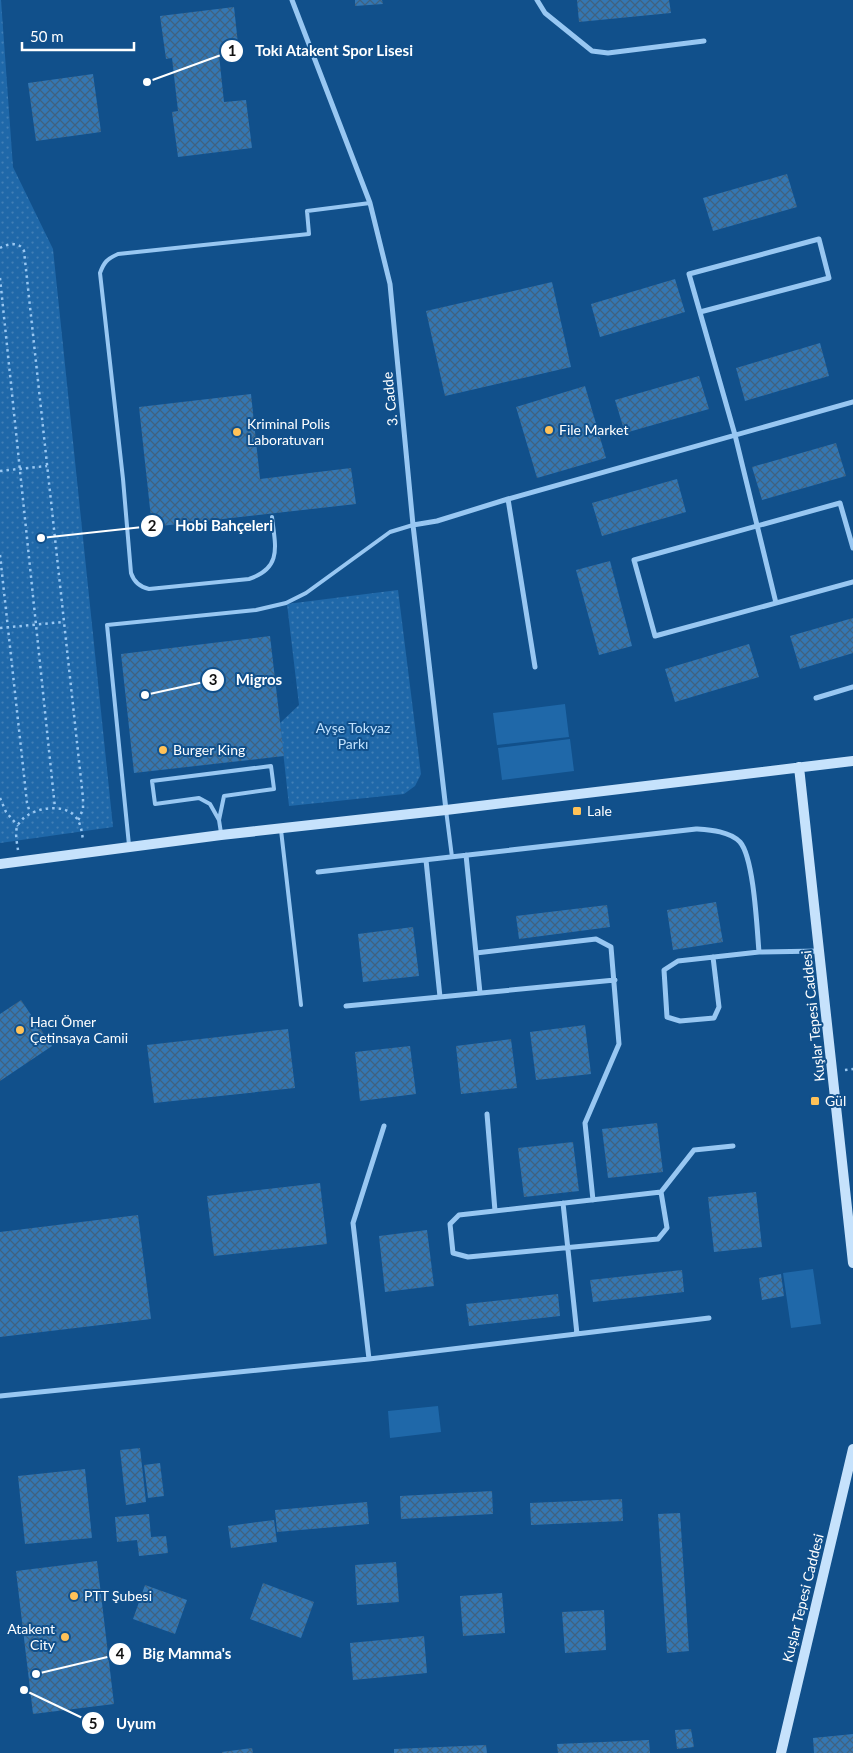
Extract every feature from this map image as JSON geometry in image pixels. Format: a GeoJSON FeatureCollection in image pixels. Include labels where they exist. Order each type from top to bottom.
{"type":"FeatureCollection","features":[{"type":"Feature","properties":{"kind":"street","name":"3. Cadde"},"geometry":{"type":"LineString","coordinates":[[292,0],[370,203],[390,284],[413,525],[446,810]]}},
{"type":"Feature","properties":{"kind":"street"},"geometry":{"type":"LineString","coordinates":[[537,0],[545,13],[592,51],[608,53],[704,41]]}},
{"type":"Feature","properties":{"kind":"street"},"geometry":{"type":"LineString","coordinates":[[700,312],[829,278],[818,240],[690,274],[700,312],[735,435],[776,603]]}},
{"type":"Feature","properties":{"kind":"street"},"geometry":{"type":"LineString","coordinates":[[413,525],[437,521],[508,498],[853,402]]}},
{"type":"Feature","properties":{"kind":"street"},"geometry":{"type":"LineString","coordinates":[[508,498],[535,667]]}},
{"type":"Feature","properties":{"kind":"street"},"geometry":{"type":"LineString","coordinates":[[853,548],[840,503],[634,560],[655,636],[853,582]]}},
{"type":"Feature","properties":{"kind":"street"},"geometry":{"type":"LineString","coordinates":[[816,698],[853,687]]}},
{"type":"Feature","properties":{"kind":"street"},"geometry":{"type":"LineString","coordinates":[[0,864],[221,835],[853,761]]}},
{"type":"Feature","properties":{"kind":"street","name":"Kuşlar Tepesi Caddesi"},"geometry":{"type":"LineString","coordinates":[[799,767],[853,1262]]}},
{"type":"Feature","properties":{"kind":"street"},"geometry":{"type":"LineString","coordinates":[[318,872],[696,828],[723,832],[740,842],[750,866],[760,952]]}},
{"type":"Feature","properties":{"kind":"street"},"geometry":{"type":"LineString","coordinates":[[466,855],[480,992]]}},
{"type":"Feature","properties":{"kind":"street"},"geometry":{"type":"LineString","coordinates":[[426,860],[440,997]]}},
{"type":"Feature","properties":{"kind":"street"},"geometry":{"type":"LineString","coordinates":[[476,953],[596,939],[611,947],[619,1044],[585,1123],[593,1200]]}},
{"type":"Feature","properties":{"kind":"street"},"geometry":{"type":"LineString","coordinates":[[714,957],[719,1007],[714,1018],[680,1021],[667,1017],[664,970],[678,961],[714,957],[760,952],[820,951]]}},
{"type":"Feature","properties":{"kind":"street"},"geometry":{"type":"LineString","coordinates":[[346,1006],[615,980]]}},
{"type":"Feature","properties":{"kind":"street"},"geometry":{"type":"LineString","coordinates":[[487,1114],[495,1211]]}},
{"type":"Feature","properties":{"kind":"street"},"geometry":{"type":"LineString","coordinates":[[369,1359],[353,1222],[384,1126]]}},
{"type":"Feature","properties":{"kind":"street"},"geometry":{"type":"LineString","coordinates":[[661,1192],[667,1228],[658,1239],[468,1257],[453,1252],[450,1224],[459,1215],[661,1192],[694,1150],[732,1146]]}},
{"type":"Feature","properties":{"kind":"street"},"geometry":{"type":"LineString","coordinates":[[563,1203],[577,1334]]}},
{"type":"Feature","properties":{"kind":"street"},"geometry":{"type":"LineString","coordinates":[[0,1396],[369,1359],[709,1318]]}},
{"type":"Feature","properties":{"kind":"street","name":"Kuşlar Tepesi Caddesi"},"geometry":{"type":"LineString","coordinates":[[781,1753],[853,1449]]}},
{"type":"Feature","properties":{"kind":"lane"},"geometry":{"type":"LineString","coordinates":[[272,517],[275,552],[268,567],[256,577],[149,589],[135,582],[131,573],[123,479],[100,273],[107,259],[118,254],[309,234],[307,211],[370,203]]}},
{"type":"Feature","properties":{"kind":"lane"},"geometry":{"type":"LineString","coordinates":[[130,847],[107,625],[256,610],[286,603],[306,593],[390,532],[413,525]]}},
{"type":"Feature","properties":{"kind":"lane"},"geometry":{"type":"LineString","coordinates":[[219,820],[210,804],[199,798],[155,804],[152,781],[271,766],[274,789],[224,796],[219,820],[221,835]]}},
{"type":"Feature","properties":{"kind":"lane"},"geometry":{"type":"LineString","coordinates":[[446,810],[452,857]]}},
{"type":"Feature","properties":{"kind":"lane"},"geometry":{"type":"LineString","coordinates":[[281,828],[302,1004]]}},
{"type":"Feature","properties":{"kind":"path"},"geometry":{"type":"LineString","coordinates":[[0,248],[18,244],[24,251],[83,798],[83,808],[78,821]]}},
{"type":"Feature","properties":{"kind":"path"},"geometry":{"type":"LineString","coordinates":[[0,278],[55,808]]}},
{"type":"Feature","properties":{"kind":"path"},"geometry":{"type":"LineString","coordinates":[[0,471],[47,466]]}},
{"type":"Feature","properties":{"kind":"path"},"geometry":{"type":"LineString","coordinates":[[0,555],[27,803],[30,813]]}},
{"type":"Feature","properties":{"kind":"path"},"geometry":{"type":"LineString","coordinates":[[0,628],[64,622]]}},
{"type":"Feature","properties":{"kind":"path"},"geometry":{"type":"LineString","coordinates":[[0,798],[6,812],[18,826]]}},
{"type":"Feature","properties":{"kind":"path"},"geometry":{"type":"LineString","coordinates":[[20,861],[17,841],[18,826],[30,813],[55,808],[71,813],[78,821],[82,831],[84,853]]}},
{"type":"Feature","properties":{"kind":"green space"},"geometry":{"type":"Polygon","coordinates":[[[0,0],[13,167],[53,249],[113,827],[0,843],[0,0]]]}},
{"type":"Feature","properties":{"kind":"green space","name":"Ayşe Tokyaz Parkı"},"geometry":{"type":"Polygon","coordinates":[[[398,590],[421,774],[415,786],[404,794],[289,806],[280,723],[299,705],[287,604],[398,590]]]}},
{"type":"Feature","properties":{"kind":"green space"},"geometry":{"type":"Polygon","coordinates":[[[565,704],[569,737],[497,745],[493,713],[565,704]]]}},
{"type":"Feature","properties":{"kind":"green space"},"geometry":{"type":"Polygon","coordinates":[[[570,739],[574,771],[502,780],[498,748],[570,739]]]}},
{"type":"Feature","properties":{"kind":"green space"},"geometry":{"type":"Polygon","coordinates":[[[813,1269],[821,1324],[791,1328],[783,1273],[813,1269]]]}},
{"type":"Feature","properties":{"kind":"green space"},"geometry":{"type":"Polygon","coordinates":[[[438,1406],[441,1432],[390,1438],[388,1411],[438,1406]]]}},
{"type":"Feature","properties":{"kind":"building"},"geometry":{"type":"Polygon","coordinates":[[[355,0],[382,0],[383,4],[355,6],[355,0]]]}},
{"type":"Feature","properties":{"kind":"building"},"geometry":{"type":"Polygon","coordinates":[[[577,0],[669,0],[671,13],[579,22],[577,0]]]}},
{"type":"Feature","properties":{"kind":"building"},"geometry":{"type":"Polygon","coordinates":[[[234,7],[239,53],[219,55],[224,102],[246,100],[252,148],[178,157],[172,112],[178,111],[172,58],[166,59],[160,16],[234,7]]]}},
{"type":"Feature","properties":{"kind":"building"},"geometry":{"type":"Polygon","coordinates":[[[93,74],[101,132],[36,141],[28,83],[93,74]]]}},
{"type":"Feature","properties":{"kind":"building"},"geometry":{"type":"Polygon","coordinates":[[[787,174],[797,207],[713,231],[703,198],[787,174]]]}},
{"type":"Feature","properties":{"kind":"building"},"geometry":{"type":"Polygon","coordinates":[[[675,279],[685,312],[600,337],[591,304],[675,279]]]}},
{"type":"Feature","properties":{"kind":"building"},"geometry":{"type":"Polygon","coordinates":[[[552,282],[571,367],[445,396],[426,311],[552,282]]]}},
{"type":"Feature","properties":{"kind":"building"},"geometry":{"type":"Polygon","coordinates":[[[820,343],[829,376],[745,401],[736,368],[820,343]]]}},
{"type":"Feature","properties":{"kind":"building"},"geometry":{"type":"Polygon","coordinates":[[[699,376],[709,409],[625,433],[615,400],[699,376]]]}},
{"type":"Feature","properties":{"kind":"building"},"geometry":{"type":"Polygon","coordinates":[[[585,386],[606,458],[537,478],[516,407],[585,386]]]}},
{"type":"Feature","properties":{"kind":"building"},"geometry":{"type":"Polygon","coordinates":[[[251,394],[260,479],[351,468],[356,504],[152,527],[139,407],[251,394]]]}},
{"type":"Feature","properties":{"kind":"building"},"geometry":{"type":"Polygon","coordinates":[[[836,443],[846,476],[762,500],[752,467],[836,443]]]}},
{"type":"Feature","properties":{"kind":"building"},"geometry":{"type":"Polygon","coordinates":[[[677,479],[686,512],[602,536],[592,503],[677,479]]]}},
{"type":"Feature","properties":{"kind":"building"},"geometry":{"type":"Polygon","coordinates":[[[610,561],[632,646],[599,655],[576,570],[610,561]]]}},
{"type":"Feature","properties":{"kind":"building"},"geometry":{"type":"Polygon","coordinates":[[[853,618],[853,653],[800,669],[790,636],[853,618]]]}},
{"type":"Feature","properties":{"kind":"building"},"geometry":{"type":"Polygon","coordinates":[[[270,636],[284,756],[134,773],[121,654],[270,636]]]}},
{"type":"Feature","properties":{"kind":"building"},"geometry":{"type":"Polygon","coordinates":[[[749,644],[759,677],[675,702],[665,669],[749,644]]]}},
{"type":"Feature","properties":{"kind":"building"},"geometry":{"type":"Polygon","coordinates":[[[716,902],[723,942],[673,950],[667,910],[716,902]]]}},
{"type":"Feature","properties":{"kind":"building"},"geometry":{"type":"Polygon","coordinates":[[[607,905],[610,927],[519,939],[516,916],[607,905]]]}},
{"type":"Feature","properties":{"kind":"building"},"geometry":{"type":"Polygon","coordinates":[[[413,927],[419,976],[363,982],[358,934],[413,927]]]}},
{"type":"Feature","properties":{"kind":"building","name":"Hacı Ömer Çetinsaya Camii"},"geometry":{"type":"Polygon","coordinates":[[[21,1000],[52,1046],[0,1081],[0,1014],[21,1000]]]}},
{"type":"Feature","properties":{"kind":"building"},"geometry":{"type":"Polygon","coordinates":[[[585,1025],[591,1074],[536,1080],[530,1032],[585,1025]]]}},
{"type":"Feature","properties":{"kind":"building"},"geometry":{"type":"Polygon","coordinates":[[[288,1029],[295,1088],[154,1103],[147,1045],[288,1029]]]}},
{"type":"Feature","properties":{"kind":"building"},"geometry":{"type":"Polygon","coordinates":[[[511,1039],[517,1088],[461,1094],[456,1046],[511,1039]]]}},
{"type":"Feature","properties":{"kind":"building"},"geometry":{"type":"Polygon","coordinates":[[[410,1046],[416,1094],[360,1101],[355,1052],[410,1046]]]}},
{"type":"Feature","properties":{"kind":"building"},"geometry":{"type":"Polygon","coordinates":[[[657,1123],[663,1172],[608,1178],[602,1129],[657,1123]]]}},
{"type":"Feature","properties":{"kind":"building"},"geometry":{"type":"Polygon","coordinates":[[[573,1142],[579,1191],[524,1197],[518,1148],[573,1142]]]}},
{"type":"Feature","properties":{"kind":"building"},"geometry":{"type":"Polygon","coordinates":[[[320,1183],[327,1244],[214,1256],[207,1196],[320,1183]]]}},
{"type":"Feature","properties":{"kind":"building"},"geometry":{"type":"Polygon","coordinates":[[[756,1192],[762,1247],[714,1252],[708,1197],[756,1192]]]}},
{"type":"Feature","properties":{"kind":"building"},"geometry":{"type":"Polygon","coordinates":[[[138,1215],[151,1319],[0,1337],[0,1232],[138,1215]]]}},
{"type":"Feature","properties":{"kind":"building"},"geometry":{"type":"Polygon","coordinates":[[[427,1230],[434,1286],[385,1292],[379,1236],[427,1230]]]}},
{"type":"Feature","properties":{"kind":"building"},"geometry":{"type":"Polygon","coordinates":[[[682,1270],[684,1292],[593,1302],[590,1280],[682,1270]]]}},
{"type":"Feature","properties":{"kind":"building"},"geometry":{"type":"Polygon","coordinates":[[[781,1274],[784,1296],[762,1300],[759,1278],[781,1274]]]}},
{"type":"Feature","properties":{"kind":"building"},"geometry":{"type":"Polygon","coordinates":[[[558,1294],[560,1316],[469,1326],[466,1304],[558,1294]]]}},
{"type":"Feature","properties":{"kind":"building"},"geometry":{"type":"Polygon","coordinates":[[[140,1448],[146,1502],[126,1505],[120,1450],[140,1448]]]}},
{"type":"Feature","properties":{"kind":"building"},"geometry":{"type":"Polygon","coordinates":[[[160,1463],[164,1496],[148,1498],[144,1465],[160,1463]]]}},
{"type":"Feature","properties":{"kind":"building"},"geometry":{"type":"Polygon","coordinates":[[[85,1469],[92,1538],[25,1544],[18,1476],[85,1469]]]}},
{"type":"Feature","properties":{"kind":"building"},"geometry":{"type":"Polygon","coordinates":[[[492,1491],[493,1514],[401,1519],[400,1496],[492,1491]]]}},
{"type":"Feature","properties":{"kind":"building"},"geometry":{"type":"Polygon","coordinates":[[[622,1499],[623,1521],[531,1525],[530,1503],[622,1499]]]}},
{"type":"Feature","properties":{"kind":"building"},"geometry":{"type":"Polygon","coordinates":[[[367,1502],[369,1524],[277,1532],[275,1510],[367,1502]]]}},
{"type":"Feature","properties":{"kind":"building"},"geometry":{"type":"Polygon","coordinates":[[[680,1513],[689,1651],[667,1653],[658,1514],[680,1513]]]}},
{"type":"Feature","properties":{"kind":"building"},"geometry":{"type":"Polygon","coordinates":[[[149,1514],[151,1537],[166,1536],[168,1553],[139,1556],[137,1540],[117,1542],[115,1517],[149,1514]]]}},
{"type":"Feature","properties":{"kind":"building"},"geometry":{"type":"Polygon","coordinates":[[[274,1520],[277,1542],[231,1548],[228,1526],[274,1520]]]}},
{"type":"Feature","properties":{"kind":"building","name":"Atakent City"},"geometry":{"type":"Polygon","coordinates":[[[97,1561],[114,1704],[33,1714],[16,1571],[97,1561]]]}},
{"type":"Feature","properties":{"kind":"building"},"geometry":{"type":"Polygon","coordinates":[[[396,1562],[399,1602],[357,1605],[355,1565],[396,1562]]]}},
{"type":"Feature","properties":{"kind":"building"},"geometry":{"type":"Polygon","coordinates":[[[263,1583],[314,1602],[301,1638],[250,1619],[263,1583]]]}},
{"type":"Feature","properties":{"kind":"building"},"geometry":{"type":"Polygon","coordinates":[[[145,1585],[187,1600],[175,1634],[133,1619],[145,1585]]]}},
{"type":"Feature","properties":{"kind":"building"},"geometry":{"type":"Polygon","coordinates":[[[502,1593],[505,1633],[463,1636],[460,1596],[502,1593]]]}},
{"type":"Feature","properties":{"kind":"building"},"geometry":{"type":"Polygon","coordinates":[[[604,1610],[606,1650],[565,1653],[562,1612],[604,1610]]]}},
{"type":"Feature","properties":{"kind":"building"},"geometry":{"type":"Polygon","coordinates":[[[424,1636],[427,1673],[353,1680],[350,1643],[424,1636]]]}},
{"type":"Feature","properties":{"kind":"building"},"geometry":{"type":"Polygon","coordinates":[[[691,1729],[694,1747],[677,1749],[675,1730],[691,1729]]]}},
{"type":"Feature","properties":{"kind":"building"},"geometry":{"type":"Polygon","coordinates":[[[853,1734],[853,1753],[814,1753],[813,1738],[853,1734]]]}},
{"type":"Feature","properties":{"kind":"building"},"geometry":{"type":"Polygon","coordinates":[[[649,1740],[650,1753],[558,1753],[557,1744],[649,1740]]]}},
{"type":"Feature","properties":{"kind":"building"},"geometry":{"type":"Polygon","coordinates":[[[486,1745],[487,1753],[394,1753],[394,1749],[486,1745]]]}},
{"type":"Feature","properties":{"kind":"building"},"geometry":{"type":"Polygon","coordinates":[[[252,1748],[253,1753],[222,1753],[222,1752],[252,1748]]]}},
{"type":"Feature","properties":{"kind":"place","name":"Toki Atakent Spor Lisesi"},"geometry":{"type":"Point","coordinates":[147,82]}},
{"type":"Feature","properties":{"kind":"place","name":"File Market"},"geometry":{"type":"Point","coordinates":[549,430]}},
{"type":"Feature","properties":{"kind":"place","name":"Kriminal Polis Laboratuvarı"},"geometry":{"type":"Point","coordinates":[237,432]}},
{"type":"Feature","properties":{"kind":"place","name":"Hobi Bahçeleri"},"geometry":{"type":"Point","coordinates":[41,538]}},
{"type":"Feature","properties":{"kind":"place","name":"Migros"},"geometry":{"type":"Point","coordinates":[145,695]}},
{"type":"Feature","properties":{"kind":"place","name":"Burger King"},"geometry":{"type":"Point","coordinates":[163,750]}},
{"type":"Feature","properties":{"kind":"place","name":"Lale"},"geometry":{"type":"Point","coordinates":[577,811]}},
{"type":"Feature","properties":{"kind":"place","name":"Hacı Ömer Çetinsaya Camii"},"geometry":{"type":"Point","coordinates":[20,1030]}},
{"type":"Feature","properties":{"kind":"place","name":"Gül"},"geometry":{"type":"Point","coordinates":[815,1101]}},
{"type":"Feature","properties":{"kind":"place","name":"PTT Şubesi"},"geometry":{"type":"Point","coordinates":[74,1596]}},
{"type":"Feature","properties":{"kind":"place","name":"Atakent City"},"geometry":{"type":"Point","coordinates":[65,1637]}},
{"type":"Feature","properties":{"kind":"place","name":"Big Mamma's"},"geometry":{"type":"Point","coordinates":[36,1674]}},
{"type":"Feature","properties":{"kind":"place","name":"Uyum"},"geometry":{"type":"Point","coordinates":[24,1690]}}]}
